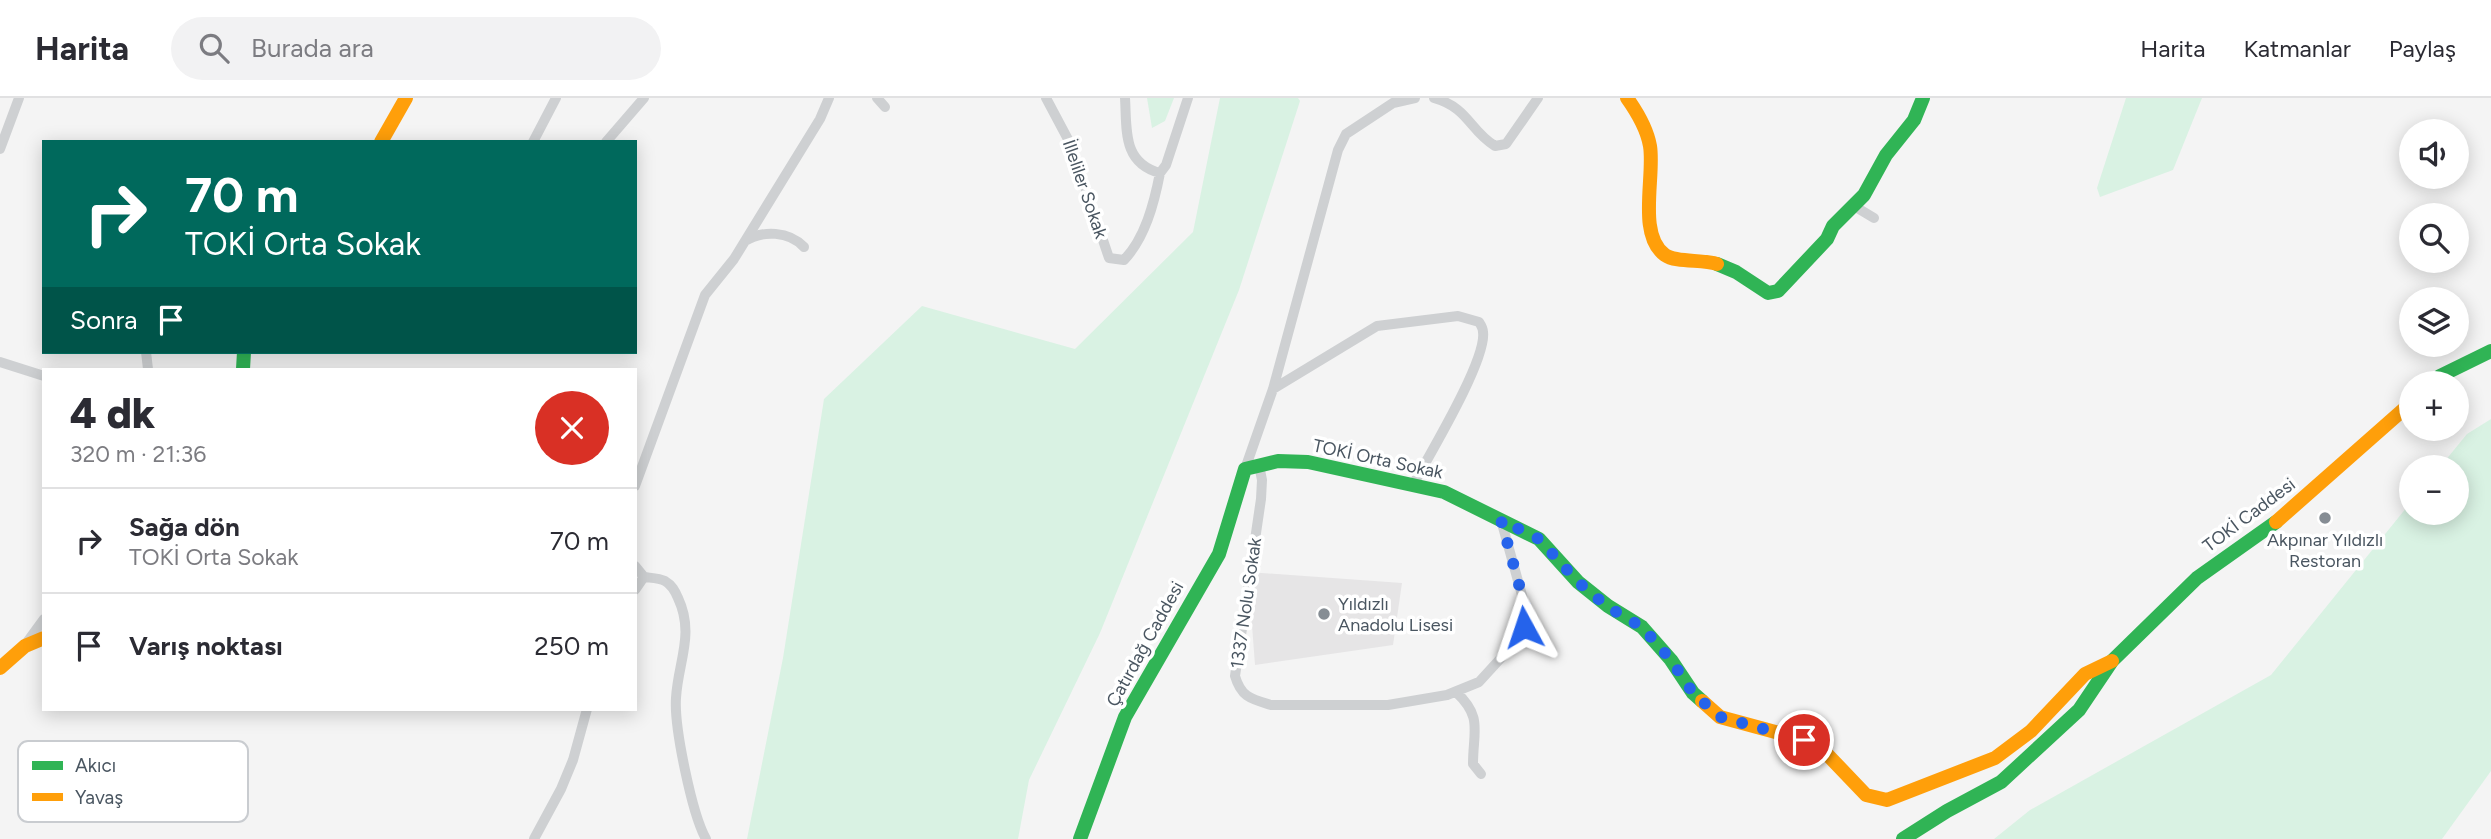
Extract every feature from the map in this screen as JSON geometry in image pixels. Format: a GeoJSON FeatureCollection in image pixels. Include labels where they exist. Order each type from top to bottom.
{"type":"FeatureCollection","features":[{"type":"Feature","properties":{"kind":"street"},"geometry":{"type":"LineString","coordinates":[[0,149],[19,98]]}},
{"type":"Feature","properties":{"kind":"street"},"geometry":{"type":"LineString","coordinates":[[382,140],[406,98]]}},
{"type":"Feature","properties":{"kind":"street"},"geometry":{"type":"LineString","coordinates":[[534,140],[556,98]]}},
{"type":"Feature","properties":{"kind":"street"},"geometry":{"type":"LineString","coordinates":[[608,140],[643,98]]}},
{"type":"Feature","properties":{"kind":"street"},"geometry":{"type":"LineString","coordinates":[[637,481],[705,295],[734,259],[820,119],[829,98]]}},
{"type":"Feature","properties":{"kind":"street"},"geometry":{"type":"LineString","coordinates":[[877,98],[885,107]]}},
{"type":"Feature","properties":{"kind":"street","name":"İlleliler Sokak"},"geometry":{"type":"LineString","coordinates":[[1046,98],[1071,145],[1109,258],[1124,260],[1133,250],[1151,209],[1160,173]]}},
{"type":"Feature","properties":{"kind":"street"},"geometry":{"type":"LineString","coordinates":[[1125,98],[1129,149],[1143,165],[1160,173],[1166,165],[1188,98]]}},
{"type":"Feature","properties":{"kind":"street"},"geometry":{"type":"LineString","coordinates":[[1252,467],[1338,150],[1346,134],[1374,115],[1393,103],[1415,98]]}},
{"type":"Feature","properties":{"kind":"street"},"geometry":{"type":"LineString","coordinates":[[1434,98],[1447,102],[1465,114],[1486,141],[1495,146],[1506,144],[1538,98]]}},
{"type":"Feature","properties":{"kind":"street"},"geometry":{"type":"LineString","coordinates":[[1628,98],[1642,122],[1650,149],[1651,233],[1657,247],[1667,257],[1695,258],[1736,270],[1768,293],[1778,291],[1819,250],[1833,226],[1864,195],[1886,155],[1914,120],[1923,98]]}},
{"type":"Feature","properties":{"kind":"street"},"geometry":{"type":"LineString","coordinates":[[1854,206],[1874,218]]}},
{"type":"Feature","properties":{"kind":"street"},"geometry":{"type":"LineString","coordinates":[[744,242],[757,236],[772,234],[793,238],[804,247]]}},
{"type":"Feature","properties":{"kind":"street"},"geometry":{"type":"LineString","coordinates":[[1273,389],[1377,326],[1458,316],[1479,322],[1484,333],[1465,390],[1413,485]]}},
{"type":"Feature","properties":{"kind":"street"},"geometry":{"type":"LineString","coordinates":[[2450,371],[2491,351]]}},
{"type":"Feature","properties":{"kind":"street"},"geometry":{"type":"LineString","coordinates":[[0,362],[42,375]]}},
{"type":"Feature","properties":{"kind":"street","name":"TOKİ Caddesi"},"geometry":{"type":"LineString","coordinates":[[2112,661],[2197,578],[2281,519],[2399,414]]}},
{"type":"Feature","properties":{"kind":"street","name":"TOKİ Orta Sokak"},"geometry":{"type":"LineString","coordinates":[[1252,467],[1278,461],[1308,462],[1444,492],[1539,539],[1578,582],[1608,607],[1642,627],[1671,660],[1693,693],[1720,717],[1804,740],[1823,750],[1866,795],[1887,800],[1995,758],[2031,731],[2085,674],[2112,661]]}},
{"type":"Feature","properties":{"kind":"street","name":"1337 Nolu Sokak"},"geometry":{"type":"LineString","coordinates":[[1252,467],[1262,480],[1261,499],[1235,676],[1239,690],[1252,699],[1271,705],[1400,704],[1456,692],[1479,682],[1511,647],[1524,627],[1525,606],[1501,520]]}},
{"type":"Feature","properties":{"kind":"street","name":"Çatırdağ Caddesi"},"geometry":{"type":"LineString","coordinates":[[1080,839],[1125,717],[1219,554],[1252,467]]}},
{"type":"Feature","properties":{"kind":"street"},"geometry":{"type":"LineString","coordinates":[[637,568],[644,577],[664,581],[673,588],[684,610],[686,643],[676,697],[677,716],[693,805],[706,839]]}},
{"type":"Feature","properties":{"kind":"street"},"geometry":{"type":"LineString","coordinates":[[637,587],[644,577]]}},
{"type":"Feature","properties":{"kind":"street"},"geometry":{"type":"LineString","coordinates":[[0,668],[25,646],[42,622]]}},
{"type":"Feature","properties":{"kind":"street"},"geometry":{"type":"LineString","coordinates":[[25,646],[42,639]]}},
{"type":"Feature","properties":{"kind":"street"},"geometry":{"type":"LineString","coordinates":[[1903,839],[2001,782],[2079,710],[2112,661]]}},
{"type":"Feature","properties":{"kind":"street"},"geometry":{"type":"LineString","coordinates":[[1456,692],[1467,702],[1475,716],[1473,764],[1481,774]]}},
{"type":"Feature","properties":{"kind":"street"},"geometry":{"type":"LineString","coordinates":[[534,839],[573,760],[586,711]]}},
{"type":"Feature","properties":{"kind":"shaded area","name":"Yıldızlı Anadolu Lisesi"},"geometry":{"type":"Polygon","coordinates":[[[1248,572],[1402,583],[1393,645],[1255,665],[1248,572]]]}},
{"type":"Feature","properties":{"kind":"green space"},"geometry":{"type":"Polygon","coordinates":[[[1147,98],[1174,98],[1165,121],[1152,128],[1147,98]]]}},
{"type":"Feature","properties":{"kind":"green space"},"geometry":{"type":"Polygon","coordinates":[[[1220,98],[1298,98],[1300,101],[1239,290],[1100,633],[1029,780],[1018,839],[747,839],[783,658],[824,399],[922,306],[1075,349],[1193,232],[1220,98]]]}},
{"type":"Feature","properties":{"kind":"green space"},"geometry":{"type":"Polygon","coordinates":[[[2126,98],[2202,98],[2173,170],[2100,197],[2097,188],[2126,98]]]}},
{"type":"Feature","properties":{"kind":"green space"},"geometry":{"type":"Polygon","coordinates":[[[2491,419],[2491,771],[2442,839],[1994,839],[2030,810],[2271,675],[2399,517],[2399,525],[2469,525],[2469,455],[2450,455],[2461,441],[2469,441],[2469,433],[2491,419]]]}},
{"type":"Feature","properties":{"kind":"traffic: fast"},"geometry":{"type":"LineString","coordinates":[[1717,264],[1736,272],[1768,293],[1778,291],[1827,239],[1833,226],[1864,195],[1886,155],[1914,120],[1923,98]]}},
{"type":"Feature","properties":{"kind":"traffic: fast"},"geometry":{"type":"LineString","coordinates":[[2450,371],[2491,351]]}},
{"type":"Feature","properties":{"kind":"traffic: fast"},"geometry":{"type":"LineString","coordinates":[[243,368],[244,354]]}},
{"type":"Feature","properties":{"kind":"traffic: fast"},"geometry":{"type":"LineString","coordinates":[[1080,839],[1125,717],[1219,554],[1245,469],[1278,461],[1308,462],[1444,492],[1539,539],[1578,582],[1608,606],[1642,627],[1702,701]]}},
{"type":"Feature","properties":{"kind":"traffic: fast"},"geometry":{"type":"LineString","coordinates":[[1903,839],[2001,782],[2079,710],[2112,661],[2197,578],[2276,522]]}},
{"type":"Feature","properties":{"kind":"traffic: slow"},"geometry":{"type":"LineString","coordinates":[[382,140],[406,98]]}},
{"type":"Feature","properties":{"kind":"traffic: slow"},"geometry":{"type":"LineString","coordinates":[[1627,98],[1647,133],[1650,146],[1649,220],[1657,246],[1670,257],[1717,264]]}},
{"type":"Feature","properties":{"kind":"traffic: slow"},"geometry":{"type":"LineString","coordinates":[[2276,522],[2399,413]]}},
{"type":"Feature","properties":{"kind":"traffic: slow"},"geometry":{"type":"LineString","coordinates":[[0,668],[25,646],[42,639]]}},
{"type":"Feature","properties":{"kind":"traffic: slow"},"geometry":{"type":"LineString","coordinates":[[1702,701],[1720,717],[1805,740],[1823,750],[1866,795],[1887,800],[1995,758],[2031,731],[2085,674],[2112,661]]}},
{"type":"Feature","properties":{"kind":"place","name":"Akpınar Yıldızlı Restoran"},"geometry":{"type":"Point","coordinates":[2325,518]}},
{"type":"Feature","properties":{"kind":"place","name":"Yıldızlı Anadolu Lisesi"},"geometry":{"type":"Point","coordinates":[1324,614]}},
{"type":"Feature","properties":{"kind":"route"},"geometry":{"type":"LineString","coordinates":[[1524,627],[1525,606],[1501,520],[1539,539],[1578,582],[1608,607],[1642,627],[1671,660],[1693,693],[1720,717],[1804,740]]}}]}
